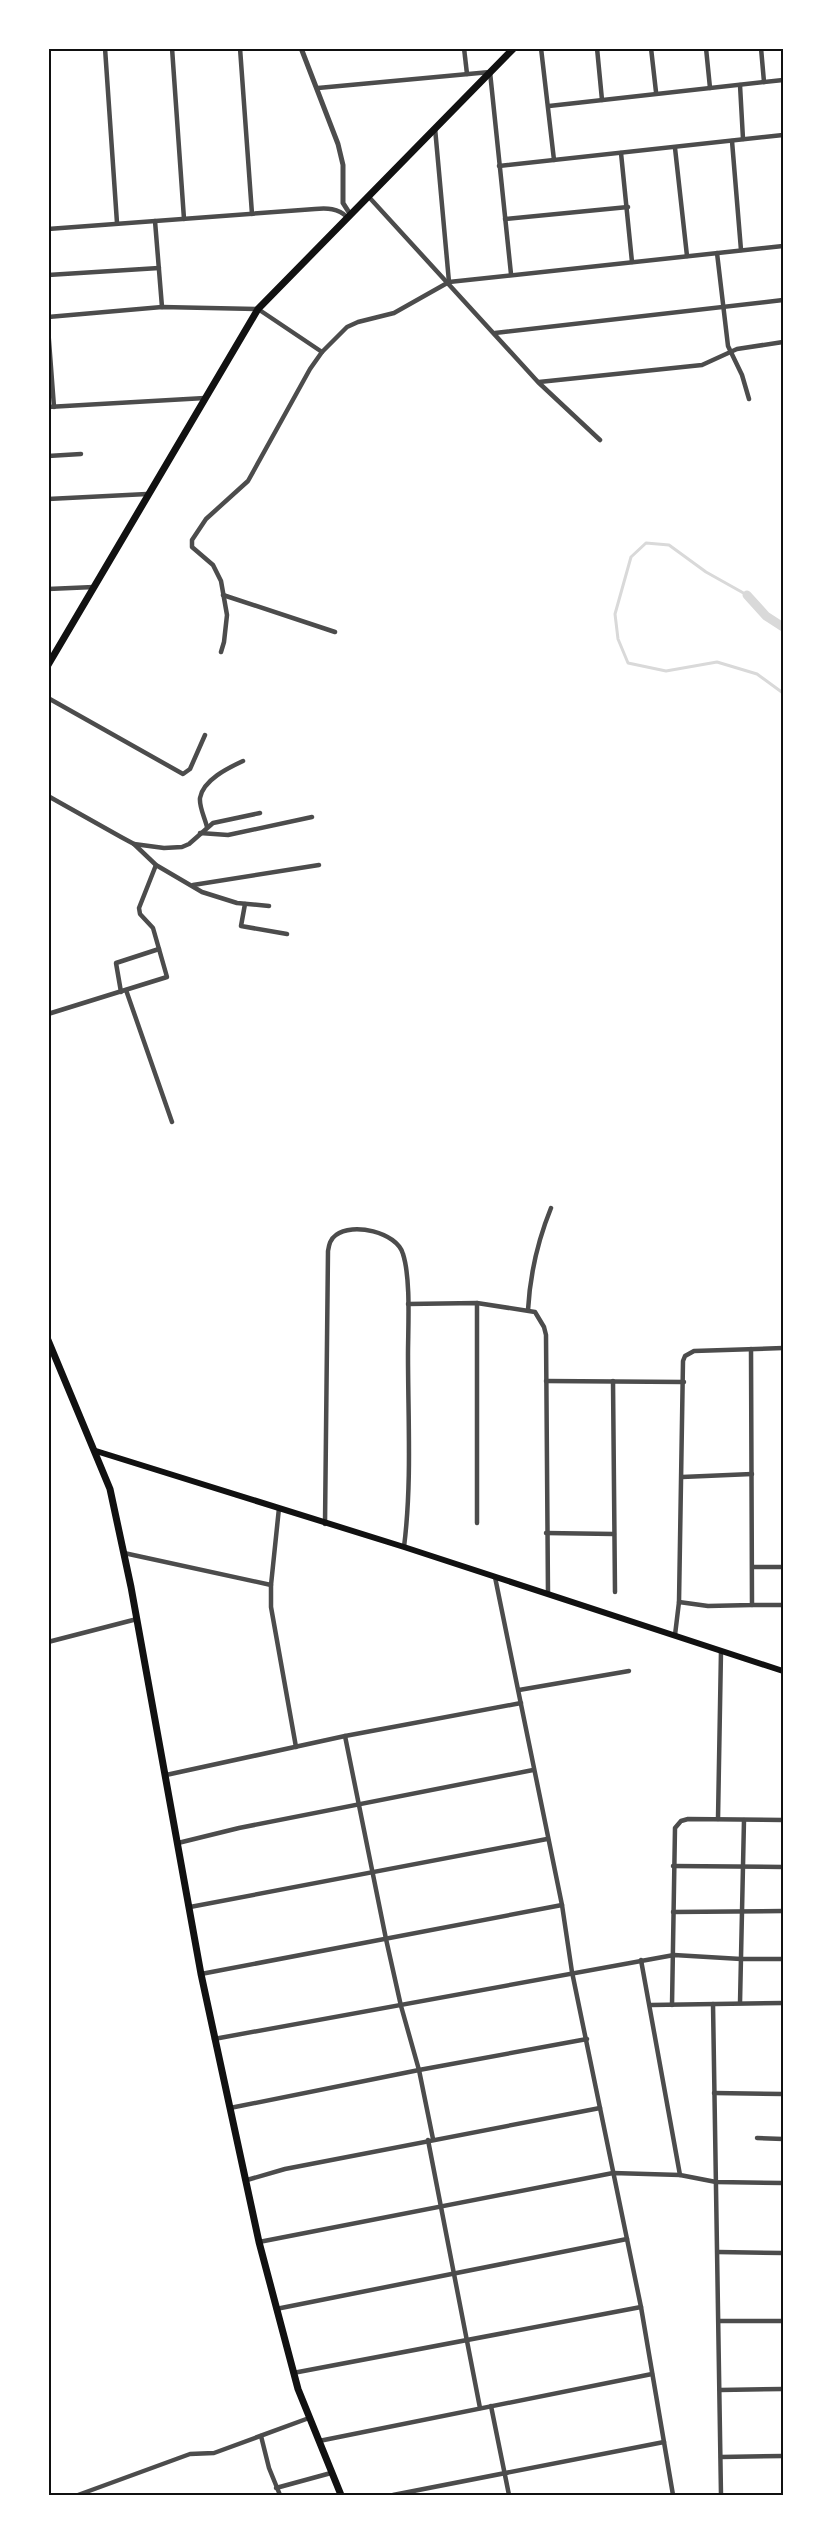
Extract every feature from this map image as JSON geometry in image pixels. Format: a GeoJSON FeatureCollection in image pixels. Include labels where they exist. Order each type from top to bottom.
{"type":"FeatureCollection","features":[{"type":"Feature","properties":{"kind":"main road"},"geometry":{"type":"LineString","coordinates":[[48,665],[258,309],[514,48]]}},
{"type":"Feature","properties":{"kind":"main road"},"geometry":{"type":"LineString","coordinates":[[48,1340],[110,1489],[137,1619],[201,1974],[259,2242],[293,2373],[341,2495]]}},
{"type":"Feature","properties":{"kind":"main road"},"geometry":{"type":"LineString","coordinates":[[96,1451],[404,1547],[783,1671]]}},
{"type":"Feature","properties":{"kind":"street"},"geometry":{"type":"LineString","coordinates":[[105,48],[117,223]]}},
{"type":"Feature","properties":{"kind":"street"},"geometry":{"type":"LineString","coordinates":[[172,48],[184,219]]}},
{"type":"Feature","properties":{"kind":"street"},"geometry":{"type":"LineString","coordinates":[[240,48],[252,214]]}},
{"type":"Feature","properties":{"kind":"street"},"geometry":{"type":"LineString","coordinates":[[301,48],[338,144],[343,165],[343,203],[349,215]]}},
{"type":"Feature","properties":{"kind":"street"},"geometry":{"type":"LineString","coordinates":[[464,48],[467,74]]}},
{"type":"Feature","properties":{"kind":"street"},"geometry":{"type":"LineString","coordinates":[[541,48],[554,160]]}},
{"type":"Feature","properties":{"kind":"street"},"geometry":{"type":"LineString","coordinates":[[597,48],[602,100]]}},
{"type":"Feature","properties":{"kind":"street"},"geometry":{"type":"LineString","coordinates":[[651,48],[656,92]]}},
{"type":"Feature","properties":{"kind":"street"},"geometry":{"type":"LineString","coordinates":[[706,48],[710,88]]}},
{"type":"Feature","properties":{"kind":"street"},"geometry":{"type":"LineString","coordinates":[[761,48],[764,82]]}},
{"type":"Feature","properties":{"kind":"street"},"geometry":{"type":"LineString","coordinates":[[318,88],[490,72],[511,274]]}},
{"type":"Feature","properties":{"kind":"street"},"geometry":{"type":"LineString","coordinates":[[549,106],[656,92],[783,80]]}},
{"type":"Feature","properties":{"kind":"street"},"geometry":{"type":"LineString","coordinates":[[740,85],[743,140]]}},
{"type":"Feature","properties":{"kind":"street"},"geometry":{"type":"LineString","coordinates":[[435,128],[449,282]]}},
{"type":"Feature","properties":{"kind":"street"},"geometry":{"type":"LineString","coordinates":[[499,166],[783,135]]}},
{"type":"Feature","properties":{"kind":"street"},"geometry":{"type":"LineString","coordinates":[[732,141],[741,250]]}},
{"type":"Feature","properties":{"kind":"street"},"geometry":{"type":"LineString","coordinates":[[675,148],[687,256]]}},
{"type":"Feature","properties":{"kind":"street"},"geometry":{"type":"LineString","coordinates":[[621,153],[632,262]]}},
{"type":"Feature","properties":{"kind":"street"},"geometry":{"type":"LineString","coordinates":[[368,196],[538,382],[600,440]]}},
{"type":"Feature","properties":{"kind":"street"},"geometry":{"type":"LineString","coordinates":[[505,219],[628,207]]}},
{"type":"Feature","properties":{"kind":"street"},"geometry":{"type":"LineString","coordinates":[[48,229],[328,208],[349,215]]}},
{"type":"Feature","properties":{"kind":"street"},"geometry":{"type":"LineString","coordinates":[[155,221],[162,307]]}},
{"type":"Feature","properties":{"kind":"street"},"geometry":{"type":"LineString","coordinates":[[220,652],[227,626],[219,573],[192,547],[192,540],[206,519],[248,481],[266,445],[322,351],[347,327],[394,313],[449,282],[783,246]]}},
{"type":"Feature","properties":{"kind":"street"},"geometry":{"type":"LineString","coordinates":[[717,253],[730,352],[739,366],[748,399]]}},
{"type":"Feature","properties":{"kind":"street"},"geometry":{"type":"LineString","coordinates":[[48,275],[159,268]]}},
{"type":"Feature","properties":{"kind":"street"},"geometry":{"type":"LineString","coordinates":[[495,333],[783,300]]}},
{"type":"Feature","properties":{"kind":"street"},"geometry":{"type":"LineString","coordinates":[[48,317],[162,307],[258,309],[322,351]]}},
{"type":"Feature","properties":{"kind":"street"},"geometry":{"type":"LineString","coordinates":[[48,327],[51,407],[205,398]]}},
{"type":"Feature","properties":{"kind":"street"},"geometry":{"type":"LineString","coordinates":[[538,382],[702,366],[730,352],[783,342]]}},
{"type":"Feature","properties":{"kind":"street"},"geometry":{"type":"LineString","coordinates":[[48,456],[81,454]]}},
{"type":"Feature","properties":{"kind":"street"},"geometry":{"type":"LineString","coordinates":[[48,499],[147,494]]}},
{"type":"Feature","properties":{"kind":"street"},"geometry":{"type":"LineString","coordinates":[[48,589],[94,587]]}},
{"type":"Feature","properties":{"kind":"street"},"geometry":{"type":"LineString","coordinates":[[223,595],[335,632]]}},
{"type":"Feature","properties":{"kind":"street"},"geometry":{"type":"LineString","coordinates":[[48,698],[183,774],[190,770],[205,735]]}},
{"type":"Feature","properties":{"kind":"street"},"geometry":{"type":"LineString","coordinates":[[207,826],[200,800],[201,794],[216,776],[243,760]]}},
{"type":"Feature","properties":{"kind":"street"},"geometry":{"type":"LineString","coordinates":[[48,796],[134,844],[156,865],[210,896],[269,906]]}},
{"type":"Feature","properties":{"kind":"street"},"geometry":{"type":"LineString","coordinates":[[134,844],[164,848],[182,847],[189,844],[207,826],[218,821],[260,813]]}},
{"type":"Feature","properties":{"kind":"street"},"geometry":{"type":"LineString","coordinates":[[200,833],[228,836],[312,817]]}},
{"type":"Feature","properties":{"kind":"street"},"geometry":{"type":"LineString","coordinates":[[48,1014],[167,977],[153,928],[140,914],[139,908],[156,865]]}},
{"type":"Feature","properties":{"kind":"street"},"geometry":{"type":"LineString","coordinates":[[193,885],[319,865]]}},
{"type":"Feature","properties":{"kind":"street"},"geometry":{"type":"LineString","coordinates":[[245,903],[240,922],[243,927],[287,934]]}},
{"type":"Feature","properties":{"kind":"street"},"geometry":{"type":"LineString","coordinates":[[159,949],[116,963],[123,991],[172,1122]]}},
{"type":"Feature","properties":{"kind":"street"},"geometry":{"type":"LineString","coordinates":[[528,1310],[530,1286],[539,1241],[551,1208]]}},
{"type":"Feature","properties":{"kind":"street"},"geometry":{"type":"LineString","coordinates":[[326,1524],[328,1251],[336,1234],[342,1231],[370,1230],[383,1233],[394,1240],[404,1254],[408,1304],[409,1456],[404,1547]]}},
{"type":"Feature","properties":{"kind":"street"},"geometry":{"type":"LineString","coordinates":[[477,1303],[477,1523]]}},
{"type":"Feature","properties":{"kind":"street"},"geometry":{"type":"LineString","coordinates":[[408,1304],[477,1303],[528,1310],[535,1312],[544,1327],[546,1335],[548,1594]]}},
{"type":"Feature","properties":{"kind":"street"},"geometry":{"type":"LineString","coordinates":[[675,1635],[679,1602],[683,1361],[685,1356],[694,1351],[783,1348]]}},
{"type":"Feature","properties":{"kind":"street"},"geometry":{"type":"LineString","coordinates":[[751,1349],[753,1567],[751,1606]]}},
{"type":"Feature","properties":{"kind":"street"},"geometry":{"type":"LineString","coordinates":[[546,1381],[684,1382]]}},
{"type":"Feature","properties":{"kind":"street"},"geometry":{"type":"LineString","coordinates":[[614,1381],[615,1593]]}},
{"type":"Feature","properties":{"kind":"street"},"geometry":{"type":"LineString","coordinates":[[682,1477],[752,1474]]}},
{"type":"Feature","properties":{"kind":"street"},"geometry":{"type":"LineString","coordinates":[[279,1508],[271,1585],[272,1607],[296,1747]]}},
{"type":"Feature","properties":{"kind":"street"},"geometry":{"type":"LineString","coordinates":[[546,1533],[614,1534]]}},
{"type":"Feature","properties":{"kind":"street"},"geometry":{"type":"LineString","coordinates":[[124,1553],[271,1585]]}},
{"type":"Feature","properties":{"kind":"street"},"geometry":{"type":"LineString","coordinates":[[753,1567],[783,1567]]}},
{"type":"Feature","properties":{"kind":"street"},"geometry":{"type":"LineString","coordinates":[[495,1577],[562,1905],[572,1972],[641,2307],[673,2495]]}},
{"type":"Feature","properties":{"kind":"street"},"geometry":{"type":"LineString","coordinates":[[679,1602],[708,1606],[783,1605]]}},
{"type":"Feature","properties":{"kind":"street"},"geometry":{"type":"LineString","coordinates":[[48,1642],[137,1619]]}},
{"type":"Feature","properties":{"kind":"street"},"geometry":{"type":"LineString","coordinates":[[717,1819],[721,1651]]}},
{"type":"Feature","properties":{"kind":"street"},"geometry":{"type":"LineString","coordinates":[[519,1690],[629,1671]]}},
{"type":"Feature","properties":{"kind":"street"},"geometry":{"type":"LineString","coordinates":[[166,1775],[345,1736],[521,1703]]}},
{"type":"Feature","properties":{"kind":"street"},"geometry":{"type":"LineString","coordinates":[[345,1736],[386,1939],[401,2006],[419,2070],[441,2206],[480,2408]]}},
{"type":"Feature","properties":{"kind":"street"},"geometry":{"type":"LineString","coordinates":[[178,1843],[239,1828],[533,1770]]}},
{"type":"Feature","properties":{"kind":"street"},"geometry":{"type":"LineString","coordinates":[[740,2003],[741,1867],[744,1820]]}},
{"type":"Feature","properties":{"kind":"street"},"geometry":{"type":"LineString","coordinates":[[672,2005],[673,1834],[675,1828],[681,1821],[783,1820]]}},
{"type":"Feature","properties":{"kind":"street"},"geometry":{"type":"LineString","coordinates":[[190,1907],[547,1839]]}},
{"type":"Feature","properties":{"kind":"street"},"geometry":{"type":"LineString","coordinates":[[673,1866],[783,1867]]}},
{"type":"Feature","properties":{"kind":"street"},"geometry":{"type":"LineString","coordinates":[[201,1974],[562,1905]]}},
{"type":"Feature","properties":{"kind":"street"},"geometry":{"type":"LineString","coordinates":[[673,1912],[783,1911]]}},
{"type":"Feature","properties":{"kind":"street"},"geometry":{"type":"LineString","coordinates":[[214,2039],[674,1955],[783,1959]]}},
{"type":"Feature","properties":{"kind":"street"},"geometry":{"type":"LineString","coordinates":[[641,1960],[651,2005],[680,2175]]}},
{"type":"Feature","properties":{"kind":"street"},"geometry":{"type":"LineString","coordinates":[[651,2005],[783,2003]]}},
{"type":"Feature","properties":{"kind":"street"},"geometry":{"type":"LineString","coordinates":[[713,2004],[722,2495]]}},
{"type":"Feature","properties":{"kind":"street"},"geometry":{"type":"LineString","coordinates":[[229,2108],[587,2039]]}},
{"type":"Feature","properties":{"kind":"street"},"geometry":{"type":"LineString","coordinates":[[714,2093],[783,2094]]}},
{"type":"Feature","properties":{"kind":"street"},"geometry":{"type":"LineString","coordinates":[[246,2180],[285,2169],[431,2139],[600,2108]]}},
{"type":"Feature","properties":{"kind":"street"},"geometry":{"type":"LineString","coordinates":[[757,2138],[783,2139]]}},
{"type":"Feature","properties":{"kind":"street"},"geometry":{"type":"LineString","coordinates":[[259,2242],[613,2173],[680,2175],[716,2182],[783,2183]]}},
{"type":"Feature","properties":{"kind":"street"},"geometry":{"type":"LineString","coordinates":[[276,2309],[627,2239]]}},
{"type":"Feature","properties":{"kind":"street"},"geometry":{"type":"LineString","coordinates":[[718,2252],[783,2253]]}},
{"type":"Feature","properties":{"kind":"street"},"geometry":{"type":"LineString","coordinates":[[293,2373],[641,2307]]}},
{"type":"Feature","properties":{"kind":"street"},"geometry":{"type":"LineString","coordinates":[[719,2320],[783,2321]]}},
{"type":"Feature","properties":{"kind":"street"},"geometry":{"type":"LineString","coordinates":[[319,2441],[652,2374]]}},
{"type":"Feature","properties":{"kind":"street"},"geometry":{"type":"LineString","coordinates":[[720,2390],[783,2389]]}},
{"type":"Feature","properties":{"kind":"street"},"geometry":{"type":"LineString","coordinates":[[491,2406],[509,2495]]}},
{"type":"Feature","properties":{"kind":"street"},"geometry":{"type":"LineString","coordinates":[[78,2495],[190,2454],[214,2453],[309,2418]]}},
{"type":"Feature","properties":{"kind":"street"},"geometry":{"type":"LineString","coordinates":[[261,2436],[280,2495]]}},
{"type":"Feature","properties":{"kind":"street"},"geometry":{"type":"LineString","coordinates":[[393,2495],[664,2442]]}},
{"type":"Feature","properties":{"kind":"street"},"geometry":{"type":"LineString","coordinates":[[721,2457],[783,2456]]}},
{"type":"Feature","properties":{"kind":"street"},"geometry":{"type":"LineString","coordinates":[[276,2488],[331,2473]]}},
{"type":"Feature","properties":{"kind":"waterway"},"geometry":{"type":"LineString","coordinates":[[747,595],[706,572],[669,545],[646,543],[631,557],[615,614],[618,639],[628,663],[666,671],[717,662],[757,674],[783,693]]}},
{"type":"Feature","properties":{"kind":"waterway"},"geometry":{"type":"LineString","coordinates":[[747,595],[766,616],[783,627]]}}]}
